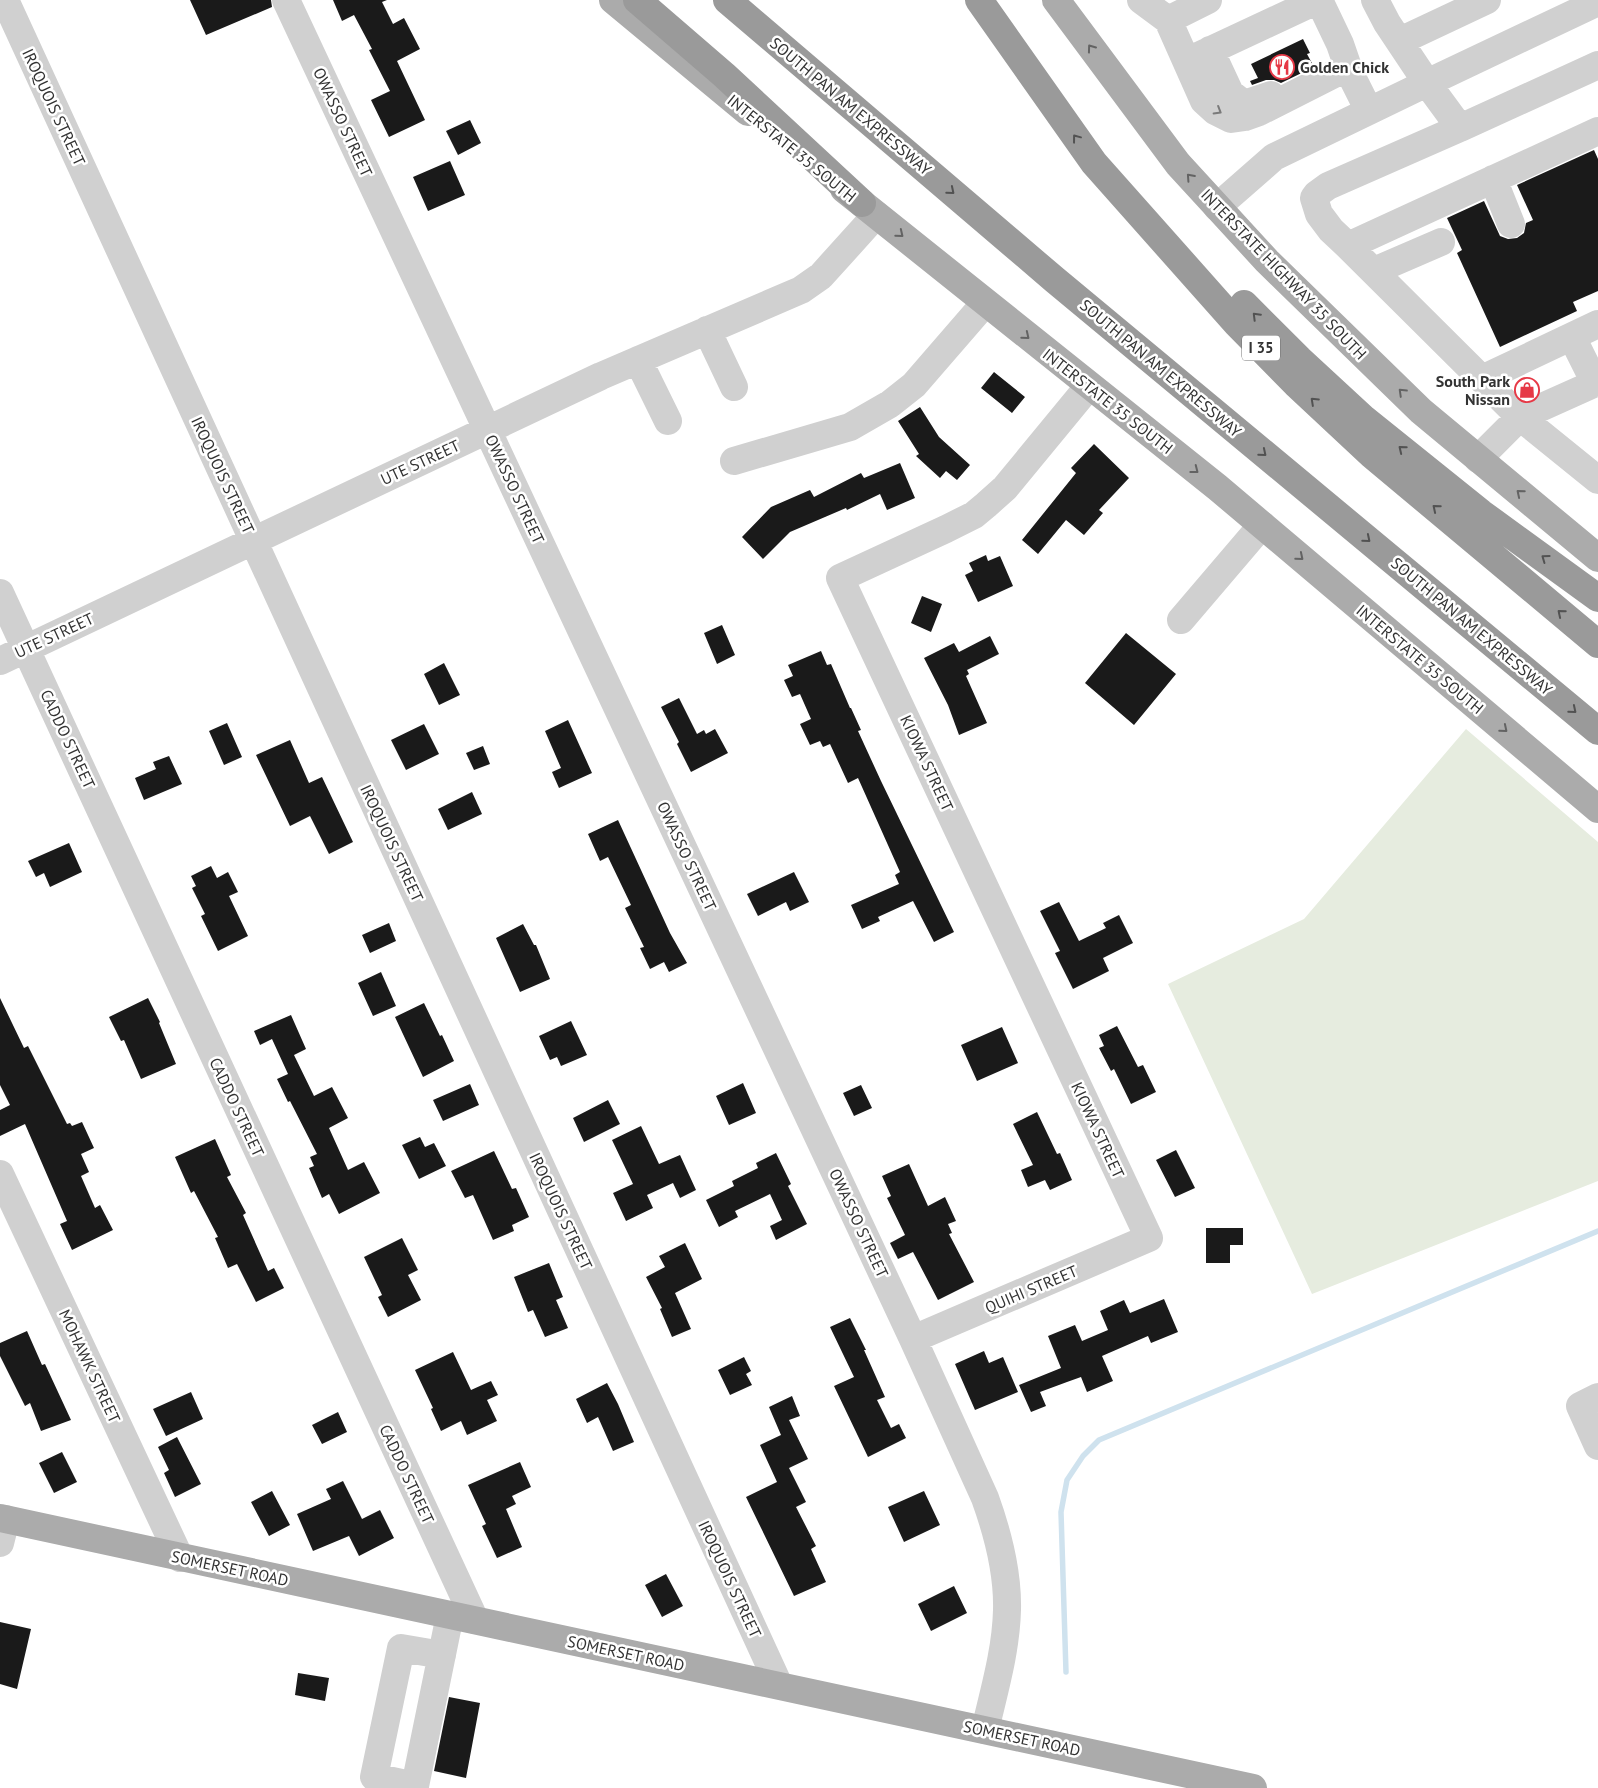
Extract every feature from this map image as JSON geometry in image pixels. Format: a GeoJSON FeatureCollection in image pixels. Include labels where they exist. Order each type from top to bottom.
{"type":"FeatureCollection","features":[{"type":"Feature","properties":{"kind":"highway"},"geometry":{"type":"LineString","coordinates":[[637,0],[724,75],[869,209]]}},
{"type":"Feature","properties":{"kind":"highway","name":"SOUTH PAN AM EXPRESSWAY"},"geometry":{"type":"LineString","coordinates":[[727,0],[1055,280],[1598,731]]}},
{"type":"Feature","properties":{"kind":"highway","name":"I 35"},"geometry":{"type":"LineString","coordinates":[[978,0],[1094,163],[1202,287],[1296,384],[1372,455],[1598,644]]}},
{"type":"Feature","properties":{"kind":"highway"},"geometry":{"type":"LineString","coordinates":[[1094,163],[1202,262],[1299,359],[1364,419],[1481,513],[1598,598]]}},
{"type":"Feature","properties":{"kind":"main road","name":"INTERSTATE 35 SOUTH"},"geometry":{"type":"LineString","coordinates":[[613,0],[716,87],[1217,487],[1598,809]]}},
{"type":"Feature","properties":{"kind":"main road","name":"INTERSTATE HIGHWAY 35 SOUTH"},"geometry":{"type":"LineString","coordinates":[[1056,0],[1178,164],[1217,207],[1267,261],[1414,404],[1478,459]]}},
{"type":"Feature","properties":{"kind":"main road"},"geometry":{"type":"LineString","coordinates":[[1478,459],[1598,558]]}},
{"type":"Feature","properties":{"kind":"main road","name":"SOMERSET ROAD"},"geometry":{"type":"LineString","coordinates":[[2,1527],[180,1558],[779,1685],[1221,1784],[1252,1788]]}},
{"type":"Feature","properties":{"kind":"street","name":"IROQUOIS STREET"},"geometry":{"type":"LineString","coordinates":[[6,0],[779,1685]]}},
{"type":"Feature","properties":{"kind":"street","name":"OWASSO STREET"},"geometry":{"type":"LineString","coordinates":[[286,0],[914,1339],[985,1498],[995,1525],[1002,1553],[1007,1610],[1005,1639],[985,1730]]}},
{"type":"Feature","properties":{"kind":"street"},"geometry":{"type":"LineString","coordinates":[[1208,0],[1157,7],[1196,61],[1204,101],[1215,111],[1232,119],[1245,117],[1260,112],[1340,71]]}},
{"type":"Feature","properties":{"kind":"street"},"geometry":{"type":"LineString","coordinates":[[1196,61],[1319,0],[1331,23],[1340,71],[1369,111]]}},
{"type":"Feature","properties":{"kind":"street"},"geometry":{"type":"LineString","coordinates":[[1375,0],[1427,83],[1460,128]]}},
{"type":"Feature","properties":{"kind":"street"},"geometry":{"type":"LineString","coordinates":[[1400,41],[1487,0]]}},
{"type":"Feature","properties":{"kind":"street"},"geometry":{"type":"LineString","coordinates":[[1217,207],[1274,156],[1598,2]]}},
{"type":"Feature","properties":{"kind":"street"},"geometry":{"type":"LineString","coordinates":[[1598,65],[1328,186],[1314,198],[1319,214],[1331,230],[1520,417],[1598,480]]}},
{"type":"Feature","properties":{"kind":"street"},"geometry":{"type":"LineString","coordinates":[[1348,246],[1598,131]]}},
{"type":"Feature","properties":{"kind":"street"},"geometry":{"type":"LineString","coordinates":[[1493,179],[1511,224]]}},
{"type":"Feature","properties":{"kind":"street","name":"UTE STREET"},"geometry":{"type":"LineString","coordinates":[[0,661],[638,360],[801,290],[821,276],[869,209]]}},
{"type":"Feature","properties":{"kind":"street"},"geometry":{"type":"LineString","coordinates":[[1374,271],[1441,242]]}},
{"type":"Feature","properties":{"kind":"street"},"geometry":{"type":"LineString","coordinates":[[734,461],[850,427],[890,404],[914,386],[985,303]]}},
{"type":"Feature","properties":{"kind":"street"},"geometry":{"type":"LineString","coordinates":[[1482,379],[1598,324]]}},
{"type":"Feature","properties":{"kind":"street"},"geometry":{"type":"LineString","coordinates":[[707,330],[734,387]]}},
{"type":"Feature","properties":{"kind":"street"},"geometry":{"type":"LineString","coordinates":[[1478,459],[1520,417],[1596,383],[1572,336]]}},
{"type":"Feature","properties":{"kind":"street"},"geometry":{"type":"LineString","coordinates":[[638,360],[668,421]]}},
{"type":"Feature","properties":{"kind":"street","name":"KIOWA STREET"},"geometry":{"type":"LineString","coordinates":[[1089,386],[1005,488],[974,515],[840,578],[1149,1238]]}},
{"type":"Feature","properties":{"kind":"street"},"geometry":{"type":"LineString","coordinates":[[1181,620],[1262,526]]}},
{"type":"Feature","properties":{"kind":"street","name":"CADDO STREET"},"geometry":{"type":"LineString","coordinates":[[0,593],[462,1618]]}},
{"type":"Feature","properties":{"kind":"street","name":"MOHAWK STREET"},"geometry":{"type":"LineString","coordinates":[[0,1174],[180,1558]]}},
{"type":"Feature","properties":{"kind":"street","name":"QUIHI STREET"},"geometry":{"type":"LineString","coordinates":[[914,1339],[1149,1238]]}},
{"type":"Feature","properties":{"kind":"street"},"geometry":{"type":"LineString","coordinates":[[1598,1397],[1580,1406],[1598,1446]]}},
{"type":"Feature","properties":{"kind":"street"},"geometry":{"type":"LineString","coordinates":[[442,1655],[401,1648],[374,1777],[415,1786],[442,1655],[462,1618]]}},
{"type":"Feature","properties":{"kind":"shaded area"},"geometry":{"type":"Polygon","coordinates":[[[1466,729],[1598,842],[1598,1181],[1312,1294],[1168,984],[1304,919],[1466,729]]]}},
{"type":"Feature","properties":{"kind":"building"},"geometry":{"type":"Polygon","coordinates":[[[190,0],[271,0],[272,7],[206,35],[190,0]]]}},
{"type":"Feature","properties":{"kind":"building"},"geometry":{"type":"Polygon","coordinates":[[[333,0],[387,0],[382,2],[393,24],[404,18],[420,49],[397,61],[425,120],[389,137],[371,100],[390,91],[369,50],[372,49],[354,15],[342,21],[333,0]]]}},
{"type":"Feature","properties":{"kind":"building","name":"Golden Chick"},"geometry":{"type":"Polygon","coordinates":[[[1303,39],[1310,53],[1307,54],[1314,67],[1281,83],[1274,80],[1266,80],[1252,85],[1250,81],[1258,78],[1251,64],[1303,39]]]}},
{"type":"Feature","properties":{"kind":"building"},"geometry":{"type":"Polygon","coordinates":[[[470,120],[481,143],[458,155],[446,131],[470,120]]]}},
{"type":"Feature","properties":{"kind":"building"},"geometry":{"type":"Polygon","coordinates":[[[1594,150],[1598,159],[1598,291],[1573,302],[1577,311],[1500,347],[1457,253],[1462,250],[1447,218],[1484,201],[1500,236],[1508,239],[1517,238],[1524,233],[1526,223],[1533,220],[1517,185],[1594,150]]]}},
{"type":"Feature","properties":{"kind":"building"},"geometry":{"type":"Polygon","coordinates":[[[450,161],[465,195],[428,211],[413,177],[450,161]]]}},
{"type":"Feature","properties":{"kind":"building"},"geometry":{"type":"Polygon","coordinates":[[[994,372],[1025,397],[1012,413],[981,388],[994,372]]]}},
{"type":"Feature","properties":{"kind":"building"},"geometry":{"type":"Polygon","coordinates":[[[920,407],[939,437],[970,465],[957,480],[946,471],[940,478],[916,456],[919,454],[898,421],[920,407]]]}},
{"type":"Feature","properties":{"kind":"building"},"geometry":{"type":"Polygon","coordinates":[[[1094,444],[1129,478],[1099,510],[1103,513],[1084,535],[1066,520],[1038,554],[1022,540],[1076,473],[1071,468],[1094,444]]]}},
{"type":"Feature","properties":{"kind":"building"},"geometry":{"type":"Polygon","coordinates":[[[900,463],[915,498],[887,510],[880,494],[847,510],[846,508],[790,532],[763,559],[742,537],[771,507],[810,490],[814,497],[861,473],[864,478],[900,463]]]}},
{"type":"Feature","properties":{"kind":"building"},"geometry":{"type":"Polygon","coordinates":[[[986,555],[988,561],[1000,556],[1013,586],[978,602],[965,575],[973,571],[969,563],[986,555]]]}},
{"type":"Feature","properties":{"kind":"building"},"geometry":{"type":"Polygon","coordinates":[[[922,596],[942,604],[931,632],[911,623],[922,596]]]}},
{"type":"Feature","properties":{"kind":"building"},"geometry":{"type":"Polygon","coordinates":[[[722,625],[735,655],[717,664],[704,633],[722,625]]]}},
{"type":"Feature","properties":{"kind":"building"},"geometry":{"type":"Polygon","coordinates":[[[1126,633],[1176,674],[1134,725],[1085,683],[1126,633]]]}},
{"type":"Feature","properties":{"kind":"building"},"geometry":{"type":"Polygon","coordinates":[[[990,636],[999,654],[967,670],[969,674],[966,676],[987,723],[959,735],[948,705],[924,658],[954,643],[959,652],[990,636]]]}},
{"type":"Feature","properties":{"kind":"building"},"geometry":{"type":"Polygon","coordinates":[[[821,651],[827,665],[831,664],[861,730],[858,731],[954,932],[934,942],[913,901],[878,917],[880,921],[862,929],[851,905],[899,884],[895,875],[900,872],[858,778],[848,783],[830,744],[823,747],[820,741],[810,745],[800,724],[811,719],[800,694],[792,697],[784,680],[793,676],[788,665],[821,651]]]}},
{"type":"Feature","properties":{"kind":"building"},"geometry":{"type":"Polygon","coordinates":[[[444,663],[460,695],[439,705],[424,674],[444,663]]]}},
{"type":"Feature","properties":{"kind":"building"},"geometry":{"type":"Polygon","coordinates":[[[679,698],[697,734],[704,730],[706,734],[715,729],[728,753],[691,772],[677,744],[679,742],[661,707],[679,698]]]}},
{"type":"Feature","properties":{"kind":"building"},"geometry":{"type":"Polygon","coordinates":[[[568,720],[592,773],[559,788],[552,772],[561,768],[545,731],[568,720]]]}},
{"type":"Feature","properties":{"kind":"building"},"geometry":{"type":"Polygon","coordinates":[[[227,723],[242,757],[224,765],[209,731],[227,723]]]}},
{"type":"Feature","properties":{"kind":"building"},"geometry":{"type":"Polygon","coordinates":[[[424,724],[439,754],[406,770],[391,740],[424,724]]]}},
{"type":"Feature","properties":{"kind":"building"},"geometry":{"type":"Polygon","coordinates":[[[290,740],[309,783],[322,777],[353,842],[329,854],[310,816],[290,826],[256,755],[290,740]]]}},
{"type":"Feature","properties":{"kind":"building"},"geometry":{"type":"Polygon","coordinates":[[[483,746],[490,764],[474,770],[466,753],[483,746]]]}},
{"type":"Feature","properties":{"kind":"building"},"geometry":{"type":"Polygon","coordinates":[[[169,756],[182,784],[144,800],[135,778],[156,769],[153,762],[169,756]]]}},
{"type":"Feature","properties":{"kind":"building"},"geometry":{"type":"Polygon","coordinates":[[[472,792],[482,814],[448,830],[438,809],[472,792]]]}},
{"type":"Feature","properties":{"kind":"building"},"geometry":{"type":"Polygon","coordinates":[[[618,820],[670,933],[687,963],[669,972],[664,962],[650,969],[640,948],[644,947],[625,908],[631,905],[608,857],[600,861],[588,834],[618,820]]]}},
{"type":"Feature","properties":{"kind":"building"},"geometry":{"type":"Polygon","coordinates":[[[69,843],[82,872],[50,887],[44,873],[36,877],[28,861],[69,843]]]}},
{"type":"Feature","properties":{"kind":"building"},"geometry":{"type":"Polygon","coordinates":[[[211,866],[217,878],[228,872],[238,892],[229,896],[248,936],[218,951],[201,916],[205,914],[192,888],[196,886],[191,876],[211,866]]]}},
{"type":"Feature","properties":{"kind":"building"},"geometry":{"type":"Polygon","coordinates":[[[794,872],[809,902],[790,911],[786,902],[758,916],[747,894],[794,872]]]}},
{"type":"Feature","properties":{"kind":"building"},"geometry":{"type":"Polygon","coordinates":[[[1059,902],[1079,941],[1106,928],[1103,923],[1119,915],[1133,943],[1103,958],[1109,971],[1073,989],[1055,953],[1060,951],[1040,911],[1059,902]]]}},
{"type":"Feature","properties":{"kind":"building"},"geometry":{"type":"Polygon","coordinates":[[[389,923],[396,941],[370,953],[362,935],[389,923]]]}},
{"type":"Feature","properties":{"kind":"building"},"geometry":{"type":"Polygon","coordinates":[[[523,924],[534,945],[536,945],[550,979],[520,992],[496,938],[523,924]]]}},
{"type":"Feature","properties":{"kind":"building"},"geometry":{"type":"Polygon","coordinates":[[[381,972],[396,1006],[373,1016],[358,983],[381,972]]]}},
{"type":"Feature","properties":{"kind":"building"},"geometry":{"type":"Polygon","coordinates":[[[0,998],[24,1048],[28,1046],[67,1124],[70,1123],[72,1126],[82,1122],[94,1148],[81,1154],[89,1172],[81,1176],[95,1208],[100,1205],[113,1230],[72,1250],[60,1224],[67,1221],[25,1124],[0,1136],[0,1110],[10,1105],[0,1085],[0,998]]]}},
{"type":"Feature","properties":{"kind":"building"},"geometry":{"type":"Polygon","coordinates":[[[148,998],[160,1022],[176,1064],[141,1079],[124,1040],[121,1041],[109,1017],[148,998]]]}},
{"type":"Feature","properties":{"kind":"building"},"geometry":{"type":"Polygon","coordinates":[[[424,1003],[454,1061],[423,1077],[395,1017],[424,1003]]]}},
{"type":"Feature","properties":{"kind":"building"},"geometry":{"type":"Polygon","coordinates":[[[291,1015],[306,1049],[294,1055],[314,1096],[332,1087],[348,1118],[329,1128],[348,1170],[364,1162],[380,1193],[339,1214],[329,1194],[322,1198],[309,1168],[314,1166],[310,1157],[317,1154],[277,1079],[288,1074],[272,1039],[260,1045],[254,1031],[291,1015]]]}},
{"type":"Feature","properties":{"kind":"building"},"geometry":{"type":"Polygon","coordinates":[[[571,1021],[587,1055],[561,1066],[557,1057],[550,1060],[539,1036],[571,1021]]]}},
{"type":"Feature","properties":{"kind":"building"},"geometry":{"type":"Polygon","coordinates":[[[1117,1026],[1138,1067],[1143,1065],[1156,1092],[1131,1104],[1114,1069],[1111,1071],[1099,1048],[1104,1046],[1099,1035],[1117,1026]]]}},
{"type":"Feature","properties":{"kind":"building"},"geometry":{"type":"Polygon","coordinates":[[[1002,1027],[1018,1063],[977,1081],[961,1045],[1002,1027]]]}},
{"type":"Feature","properties":{"kind":"building"},"geometry":{"type":"Polygon","coordinates":[[[743,1083],[756,1113],[729,1125],[716,1096],[743,1083]]]}},
{"type":"Feature","properties":{"kind":"building"},"geometry":{"type":"Polygon","coordinates":[[[470,1084],[479,1105],[443,1121],[433,1100],[470,1084]]]}},
{"type":"Feature","properties":{"kind":"building"},"geometry":{"type":"Polygon","coordinates":[[[861,1085],[872,1108],[854,1116],[843,1093],[861,1085]]]}},
{"type":"Feature","properties":{"kind":"building"},"geometry":{"type":"Polygon","coordinates":[[[608,1100],[620,1124],[584,1142],[573,1118],[608,1100]]]}},
{"type":"Feature","properties":{"kind":"building"},"geometry":{"type":"Polygon","coordinates":[[[1037,1112],[1057,1154],[1060,1153],[1072,1180],[1050,1190],[1045,1180],[1028,1187],[1021,1170],[1033,1165],[1013,1124],[1037,1112]]]}},
{"type":"Feature","properties":{"kind":"building"},"geometry":{"type":"Polygon","coordinates":[[[641,1126],[659,1164],[680,1155],[696,1190],[680,1198],[673,1183],[647,1195],[653,1208],[626,1221],[613,1193],[633,1184],[612,1140],[641,1126]]]}},
{"type":"Feature","properties":{"kind":"building"},"geometry":{"type":"Polygon","coordinates":[[[420,1137],[425,1147],[434,1143],[446,1166],[419,1179],[402,1145],[420,1137]]]}},
{"type":"Feature","properties":{"kind":"building"},"geometry":{"type":"Polygon","coordinates":[[[215,1139],[231,1175],[227,1177],[246,1213],[243,1215],[268,1271],[274,1268],[284,1288],[256,1302],[237,1264],[228,1268],[215,1238],[218,1237],[194,1191],[191,1193],[175,1157],[215,1139]]]}},
{"type":"Feature","properties":{"kind":"building"},"geometry":{"type":"Polygon","coordinates":[[[1176,1150],[1195,1188],[1175,1197],[1156,1160],[1176,1150]]]}},
{"type":"Feature","properties":{"kind":"building"},"geometry":{"type":"Polygon","coordinates":[[[494,1151],[512,1189],[516,1188],[529,1217],[512,1225],[514,1231],[493,1240],[473,1195],[465,1198],[451,1171],[494,1151]]]}},
{"type":"Feature","properties":{"kind":"building"},"geometry":{"type":"Polygon","coordinates":[[[776,1153],[791,1184],[788,1186],[807,1224],[776,1240],[770,1226],[782,1220],[770,1194],[735,1211],[738,1217],[719,1227],[706,1200],[734,1186],[732,1181],[758,1168],[756,1163],[776,1153]]]}},
{"type":"Feature","properties":{"kind":"building"},"geometry":{"type":"Polygon","coordinates":[[[909,1164],[928,1206],[945,1197],[956,1221],[948,1224],[952,1233],[949,1234],[974,1282],[938,1300],[913,1252],[898,1259],[890,1243],[905,1235],[887,1198],[891,1196],[882,1176],[909,1164]]]}},
{"type":"Feature","properties":{"kind":"building"},"geometry":{"type":"Polygon","coordinates":[[[1206,1228],[1243,1228],[1243,1245],[1230,1245],[1230,1263],[1206,1263],[1206,1228]]]}},
{"type":"Feature","properties":{"kind":"building"},"geometry":{"type":"Polygon","coordinates":[[[402,1238],[418,1270],[408,1275],[421,1300],[388,1317],[378,1297],[382,1295],[364,1257],[402,1238]]]}},
{"type":"Feature","properties":{"kind":"building"},"geometry":{"type":"Polygon","coordinates":[[[685,1243],[702,1279],[675,1293],[691,1329],[672,1337],[660,1309],[662,1308],[646,1277],[665,1267],[659,1256],[685,1243]]]}},
{"type":"Feature","properties":{"kind":"building"},"geometry":{"type":"Polygon","coordinates":[[[549,1263],[563,1297],[556,1300],[568,1328],[545,1337],[533,1310],[528,1312],[514,1277],[549,1263]]]}},
{"type":"Feature","properties":{"kind":"building"},"geometry":{"type":"Polygon","coordinates":[[[1164,1299],[1178,1332],[1151,1343],[1148,1336],[1102,1356],[1113,1381],[1087,1392],[1081,1377],[1040,1392],[1046,1406],[1031,1412],[1019,1385],[1061,1368],[1048,1336],[1075,1325],[1082,1341],[1108,1330],[1100,1311],[1124,1300],[1130,1313],[1164,1299]]]}},
{"type":"Feature","properties":{"kind":"building"},"geometry":{"type":"Polygon","coordinates":[[[850,1318],[866,1350],[864,1350],[885,1397],[877,1400],[891,1428],[899,1424],[906,1438],[868,1457],[834,1386],[854,1377],[830,1327],[850,1318]]]}},
{"type":"Feature","properties":{"kind":"building"},"geometry":{"type":"Polygon","coordinates":[[[27,1331],[42,1365],[45,1364],[71,1420],[41,1431],[30,1403],[25,1406],[0,1356],[0,1343],[27,1331]]]}},
{"type":"Feature","properties":{"kind":"building"},"geometry":{"type":"Polygon","coordinates":[[[984,1351],[989,1363],[1003,1357],[1018,1392],[975,1410],[955,1364],[984,1351]]]}},
{"type":"Feature","properties":{"kind":"building"},"geometry":{"type":"Polygon","coordinates":[[[453,1352],[471,1390],[491,1381],[498,1395],[487,1400],[497,1421],[467,1435],[461,1421],[441,1431],[431,1409],[433,1408],[415,1370],[453,1352]]]}},
{"type":"Feature","properties":{"kind":"building"},"geometry":{"type":"Polygon","coordinates":[[[744,1357],[751,1371],[746,1374],[752,1385],[730,1395],[718,1370],[744,1357]]]}},
{"type":"Feature","properties":{"kind":"building"},"geometry":{"type":"Polygon","coordinates":[[[607,1383],[634,1442],[613,1451],[598,1417],[587,1423],[576,1399],[607,1383]]]}},
{"type":"Feature","properties":{"kind":"building"},"geometry":{"type":"Polygon","coordinates":[[[191,1392],[203,1419],[166,1436],[153,1409],[191,1392]]]}},
{"type":"Feature","properties":{"kind":"building"},"geometry":{"type":"Polygon","coordinates":[[[792,1396],[800,1416],[789,1420],[808,1459],[789,1468],[806,1502],[796,1507],[816,1546],[811,1549],[826,1582],[794,1596],[746,1497],[777,1482],[760,1445],[781,1435],[769,1407],[792,1396]]]}},
{"type":"Feature","properties":{"kind":"building"},"geometry":{"type":"Polygon","coordinates":[[[338,1412],[347,1432],[322,1444],[312,1425],[338,1412]]]}},
{"type":"Feature","properties":{"kind":"building"},"geometry":{"type":"Polygon","coordinates":[[[177,1437],[201,1484],[175,1497],[164,1473],[169,1470],[158,1447],[177,1437]]]}},
{"type":"Feature","properties":{"kind":"building"},"geometry":{"type":"Polygon","coordinates":[[[62,1452],[77,1482],[54,1493],[39,1463],[62,1452]]]}},
{"type":"Feature","properties":{"kind":"building"},"geometry":{"type":"Polygon","coordinates":[[[520,1462],[531,1487],[512,1496],[516,1504],[506,1509],[522,1547],[497,1558],[482,1526],[486,1524],[468,1485],[520,1462]]]}},
{"type":"Feature","properties":{"kind":"building"},"geometry":{"type":"Polygon","coordinates":[[[343,1481],[362,1519],[380,1510],[394,1538],[359,1556],[349,1536],[313,1551],[297,1514],[331,1499],[326,1489],[343,1481]]]}},
{"type":"Feature","properties":{"kind":"building"},"geometry":{"type":"Polygon","coordinates":[[[272,1491],[290,1525],[269,1536],[251,1502],[272,1491]]]}},
{"type":"Feature","properties":{"kind":"building"},"geometry":{"type":"Polygon","coordinates":[[[924,1491],[940,1525],[904,1542],[888,1507],[924,1491]]]}},
{"type":"Feature","properties":{"kind":"building"},"geometry":{"type":"Polygon","coordinates":[[[666,1574],[683,1606],[662,1617],[645,1585],[666,1574]]]}},
{"type":"Feature","properties":{"kind":"building"},"geometry":{"type":"Polygon","coordinates":[[[954,1586],[967,1613],[931,1631],[918,1604],[954,1586]]]}},
{"type":"Feature","properties":{"kind":"building"},"geometry":{"type":"Polygon","coordinates":[[[0,1622],[31,1629],[17,1689],[0,1684],[0,1622]]]}},
{"type":"Feature","properties":{"kind":"building"},"geometry":{"type":"Polygon","coordinates":[[[298,1673],[329,1678],[325,1701],[295,1695],[298,1673]]]}},
{"type":"Feature","properties":{"kind":"building"},"geometry":{"type":"Polygon","coordinates":[[[449,1697],[480,1703],[466,1778],[434,1771],[449,1697]]]}},
{"type":"Feature","properties":{"kind":"waterway"},"geometry":{"type":"LineString","coordinates":[[1066,1672],[1061,1512],[1067,1480],[1083,1456],[1099,1440],[1598,1231]]}},
{"type":"Feature","properties":{"kind":"place","name":"Golden Chick"},"geometry":{"type":"Point","coordinates":[1282,67]}},
{"type":"Feature","properties":{"kind":"place","name":"South Park Nissan"},"geometry":{"type":"Point","coordinates":[1527,390]}}]}
